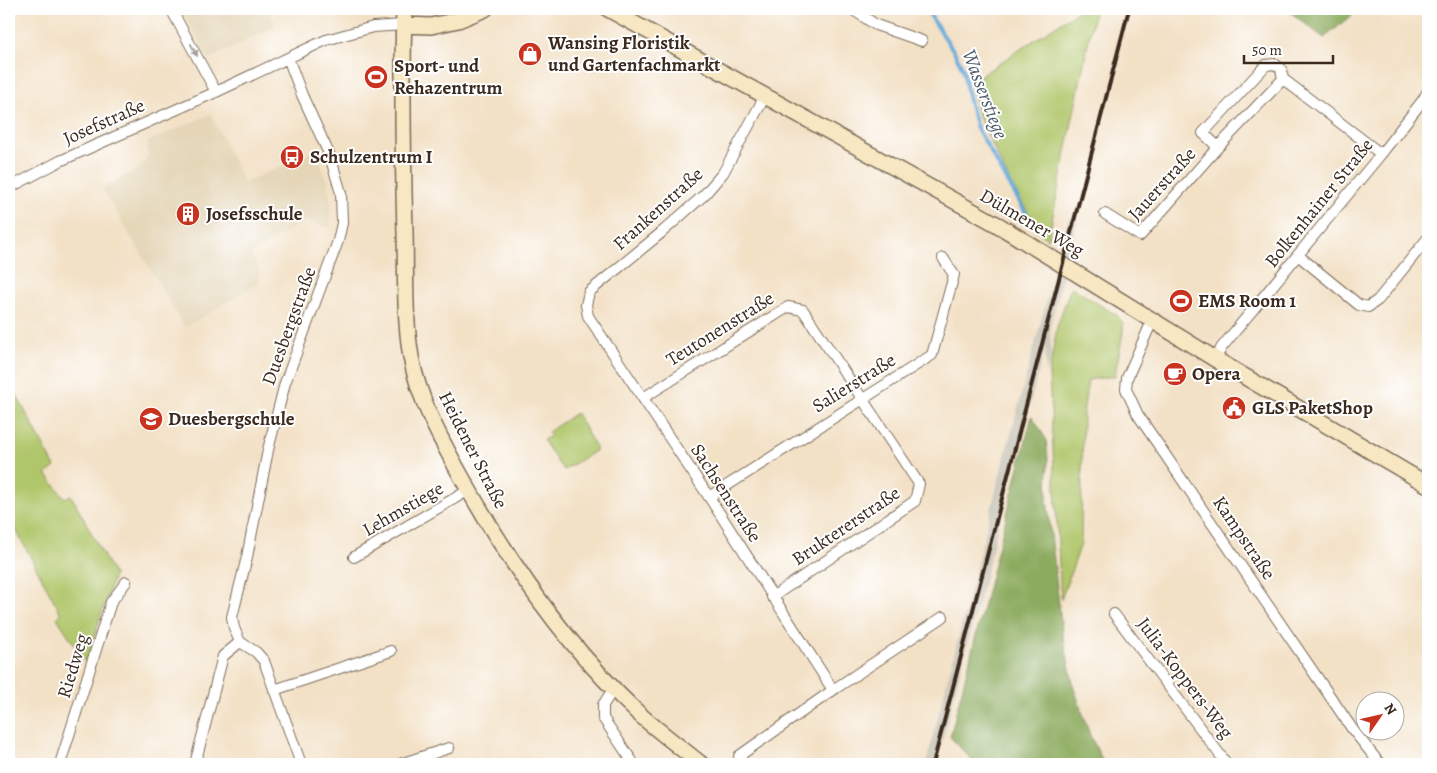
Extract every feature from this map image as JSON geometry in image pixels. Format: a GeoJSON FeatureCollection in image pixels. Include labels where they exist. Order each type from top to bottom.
{"type":"FeatureCollection","features":[{"type":"Feature","properties":{"kind":"street"},"geometry":{"type":"LineString","coordinates":[[172,9],[216,92]]}},
{"type":"Feature","properties":{"kind":"street","name":"Heidener Straße"},"geometry":{"type":"LineString","coordinates":[[404,9],[403,181],[407,315],[412,358],[422,396],[431,420],[499,543],[545,610],[574,645],[637,712],[702,764]]}},
{"type":"Feature","properties":{"kind":"street"},"geometry":{"type":"LineString","coordinates":[[404,25],[431,26],[458,20],[485,9]]}},
{"type":"Feature","properties":{"kind":"street","name":"Dülmener Weg"},"geometry":{"type":"LineString","coordinates":[[608,9],[998,226],[1215,359],[1428,485]]}},
{"type":"Feature","properties":{"kind":"street"},"geometry":{"type":"LineString","coordinates":[[852,9],[876,25],[922,41]]}},
{"type":"Feature","properties":{"kind":"street","name":"Josefstraße"},"geometry":{"type":"LineString","coordinates":[[9,188],[60,161],[216,92],[326,40],[373,26],[404,25]]}},
{"type":"Feature","properties":{"kind":"street","name":"Duesbergstraße"},"geometry":{"type":"LineString","coordinates":[[240,642],[232,617],[247,557],[268,450],[286,383],[338,241],[342,223],[341,193],[330,156],[308,109],[288,58]]}},
{"type":"Feature","properties":{"kind":"street","name":"Jauerstraße"},"geometry":{"type":"LineString","coordinates":[[1218,147],[1203,133],[1266,65],[1275,64],[1281,69],[1283,79],[1381,154]]}},
{"type":"Feature","properties":{"kind":"street","name":"Jauerstraße"},"geometry":{"type":"LineString","coordinates":[[1105,214],[1140,236],[1218,147],[1283,79]]}},
{"type":"Feature","properties":{"kind":"street","name":"Bolkenhainer Straße"},"geometry":{"type":"LineString","coordinates":[[1215,359],[1381,154],[1428,91]]}},
{"type":"Feature","properties":{"kind":"street","name":"Frankenstraße"},"geometry":{"type":"LineString","coordinates":[[588,316],[586,305],[589,292],[661,234],[704,195],[723,173],[765,96]]}},
{"type":"Feature","properties":{"kind":"street"},"geometry":{"type":"LineString","coordinates":[[1299,256],[1359,305],[1368,307],[1378,300],[1428,238]]}},
{"type":"Feature","properties":{"kind":"street","name":"Salierstraße"},"geometry":{"type":"LineString","coordinates":[[709,497],[932,355],[954,275],[943,258]]}},
{"type":"Feature","properties":{"kind":"street","name":"Teutonenstraße"},"geometry":{"type":"LineString","coordinates":[[643,398],[788,306],[803,310],[862,399]]}},
{"type":"Feature","properties":{"kind":"street","name":"Sachsenstraße"},"geometry":{"type":"LineString","coordinates":[[588,316],[709,497],[833,690]]}},
{"type":"Feature","properties":{"kind":"street","name":"Kampstraße"},"geometry":{"type":"LineString","coordinates":[[1152,321],[1127,378],[1126,389],[1138,415],[1352,730],[1380,764]]}},
{"type":"Feature","properties":{"kind":"street","name":"Bruktererstraße"},"geometry":{"type":"LineString","coordinates":[[772,597],[915,501],[919,484],[862,399]]}},
{"type":"Feature","properties":{"kind":"street","name":"Lehmstiege"},"geometry":{"type":"LineString","coordinates":[[354,557],[469,490]]}},
{"type":"Feature","properties":{"kind":"street","name":"Riedweg"},"geometry":{"type":"LineString","coordinates":[[60,764],[111,602],[126,582]]}},
{"type":"Feature","properties":{"kind":"street","name":"Julia-Koppers-Weg"},"geometry":{"type":"LineString","coordinates":[[1114,614],[1227,764]]}},
{"type":"Feature","properties":{"kind":"street"},"geometry":{"type":"LineString","coordinates":[[739,756],[833,690],[943,617]]}},
{"type":"Feature","properties":{"kind":"street"},"geometry":{"type":"LineString","coordinates":[[195,764],[224,656],[240,642],[261,656],[301,764]]}},
{"type":"Feature","properties":{"kind":"street"},"geometry":{"type":"LineString","coordinates":[[274,690],[391,651]]}},
{"type":"Feature","properties":{"kind":"street"},"geometry":{"type":"LineString","coordinates":[[614,688],[603,705],[603,718],[634,764]]}},
{"type":"Feature","properties":{"kind":"street"},"geometry":{"type":"LineString","coordinates":[[400,764],[449,748]]}},
{"type":"Feature","properties":{"kind":"shaded area"},"geometry":{"type":"Polygon","coordinates":[[[181,9],[268,9],[276,26],[209,59],[181,9]]]}},
{"type":"Feature","properties":{"kind":"shaded area"},"geometry":{"type":"Polygon","coordinates":[[[211,114],[244,183],[315,151],[328,182],[331,204],[330,228],[306,220],[251,254],[261,273],[257,276],[260,282],[185,328],[102,188],[142,167],[148,156],[147,142],[211,114]]]}},
{"type":"Feature","properties":{"kind":"shaded area"},"geometry":{"type":"Polygon","coordinates":[[[1069,217],[1077,220],[1050,326],[1051,357],[1046,374],[1045,347],[936,764],[926,764],[997,486],[1069,217]]]}},
{"type":"Feature","properties":{"kind":"green space"},"geometry":{"type":"Polygon","coordinates":[[[1081,9],[1095,9],[1048,240],[1040,233],[1010,182],[978,115],[971,82],[1081,9]]]}},
{"type":"Feature","properties":{"kind":"green space"},"geometry":{"type":"Polygon","coordinates":[[[1286,9],[1360,9],[1324,38],[1286,9]]]}},
{"type":"Feature","properties":{"kind":"green space"},"geometry":{"type":"Polygon","coordinates":[[[1071,287],[1118,316],[1123,323],[1123,327],[1115,376],[1088,380],[1083,414],[1081,544],[1061,600],[1049,373],[1057,327],[1071,287]]]}},
{"type":"Feature","properties":{"kind":"green space"},"geometry":{"type":"Polygon","coordinates":[[[9,381],[55,467],[46,474],[65,498],[71,495],[114,575],[86,663],[57,618],[61,614],[9,517],[9,381]]]}},
{"type":"Feature","properties":{"kind":"green space"},"geometry":{"type":"Polygon","coordinates":[[[576,413],[595,446],[595,451],[564,470],[543,440],[551,436],[548,432],[576,413]]]}},
{"type":"Feature","properties":{"kind":"green space"},"geometry":{"type":"Polygon","coordinates":[[[1032,416],[1046,439],[1048,459],[1047,499],[1062,631],[1074,688],[1090,735],[1104,764],[976,764],[950,737],[1032,416]]]}},
{"type":"Feature","properties":{"kind":"waterway","name":"Wasserstiege"},"geometry":{"type":"LineString","coordinates":[[926,9],[955,53],[963,69],[968,97],[977,128],[1028,217]]}},
{"type":"Feature","properties":{"kind":"railway"},"geometry":{"type":"LineString","coordinates":[[933,764],[1129,9]]}},
{"type":"Feature","properties":{"kind":"place","name":"Wansing Floristik und Gartenfachmarkt"},"geometry":{"type":"Point","coordinates":[530,54]}},
{"type":"Feature","properties":{"kind":"place","name":"Sport- und Rehazentrum"},"geometry":{"type":"Point","coordinates":[376,77]}},
{"type":"Feature","properties":{"kind":"place","name":"Schulzentrum I"},"geometry":{"type":"Point","coordinates":[292,157]}},
{"type":"Feature","properties":{"kind":"place","name":"Josefsschule"},"geometry":{"type":"Point","coordinates":[188,214]}},
{"type":"Feature","properties":{"kind":"place","name":"EMS Room 1"},"geometry":{"type":"Point","coordinates":[1181,301]}},
{"type":"Feature","properties":{"kind":"place","name":"Opera"},"geometry":{"type":"Point","coordinates":[1175,374]}},
{"type":"Feature","properties":{"kind":"place","name":"GLS PaketShop"},"geometry":{"type":"Point","coordinates":[1234,408]}},
{"type":"Feature","properties":{"kind":"place","name":"Duesbergschule"},"geometry":{"type":"Point","coordinates":[151,419]}}]}
